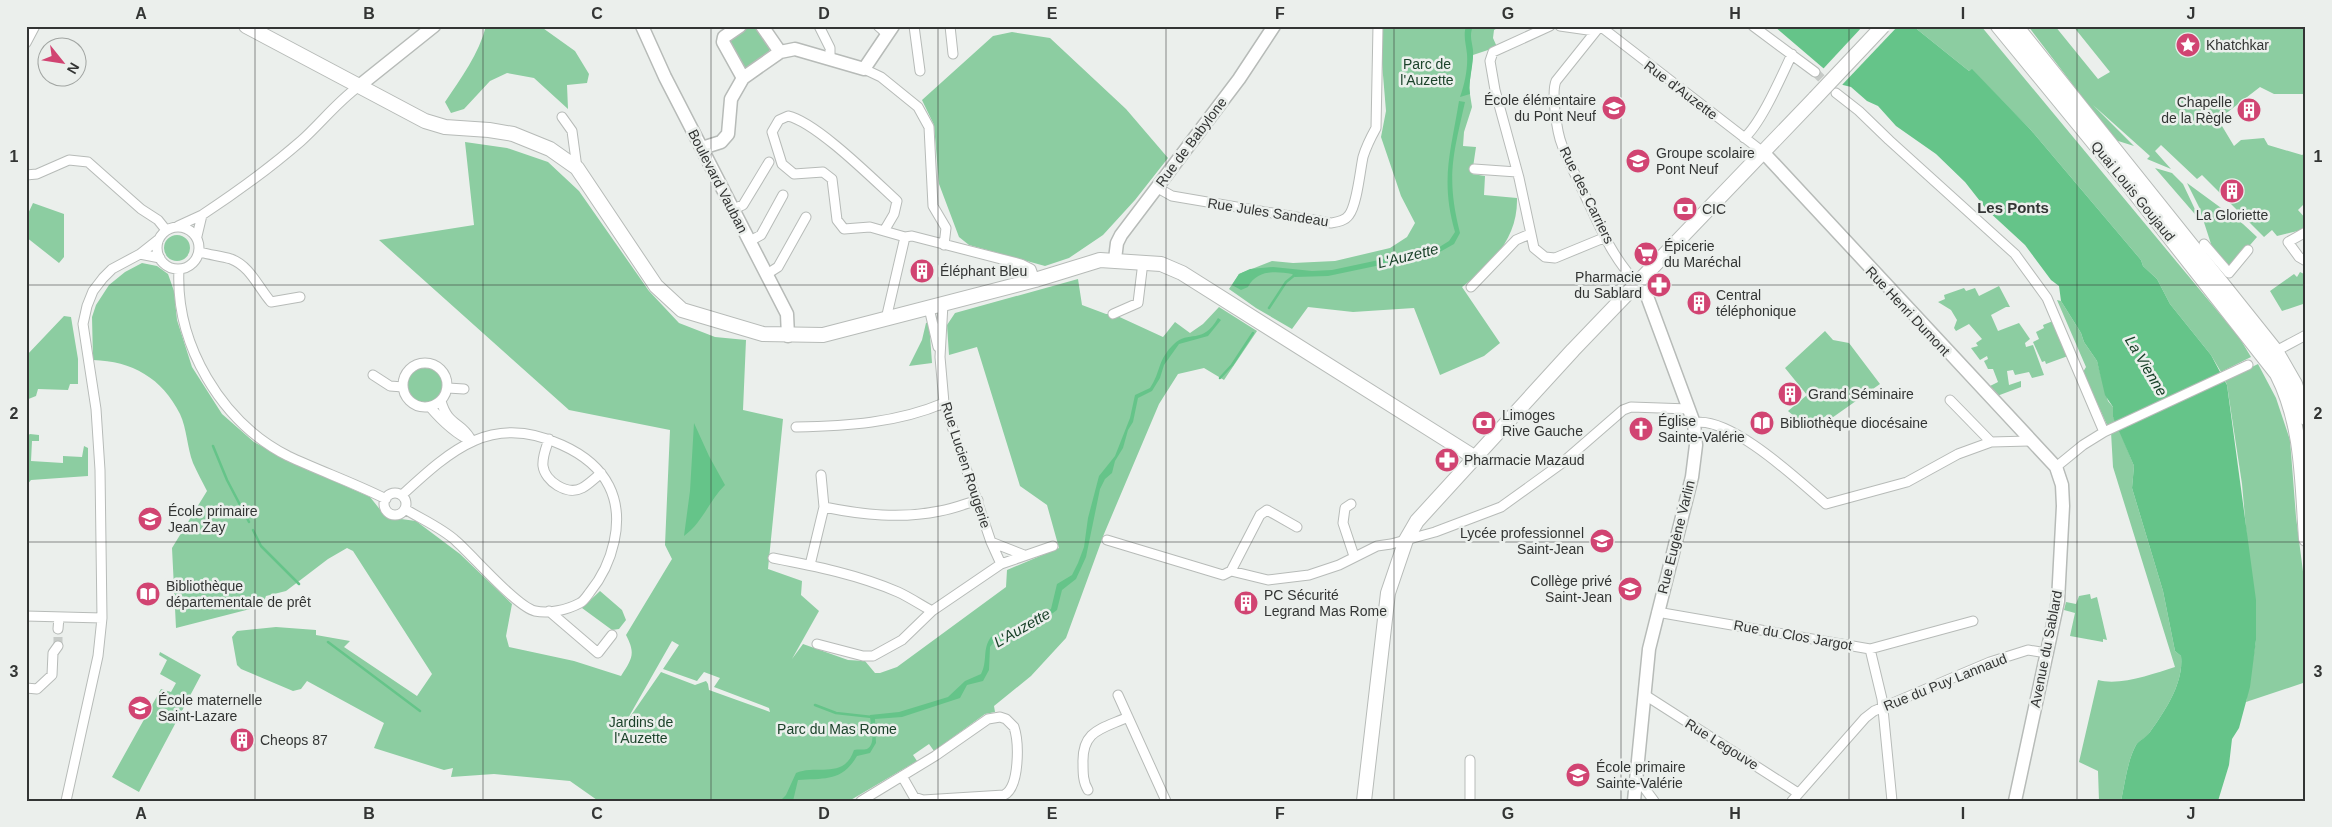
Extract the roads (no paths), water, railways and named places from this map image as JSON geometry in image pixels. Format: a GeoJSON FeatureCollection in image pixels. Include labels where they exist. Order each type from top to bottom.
{"type":"FeatureCollection","features":[{"type":"Feature","properties":{"kind":"main road"},"geometry":{"type":"LineString","coordinates":[[246,26],[425,121],[445,128],[490,130],[513,134],[550,148],[578,168],[656,286],[682,310],[763,334],[823,336],[1035,280],[1100,260],[1161,264],[1182,273],[1474,457]]}},
{"type":"Feature","properties":{"kind":"main road"},"geometry":{"type":"LineString","coordinates":[[1364,801],[1388,593],[1406,540],[1417,521],[1637,282],[1883,26]]}},
{"type":"Feature","properties":{"kind":"main road","name":"Quai Louis Goujaud"},"geometry":{"type":"LineString","coordinates":[[1998,26],[2130,187],[2271,354]]}},
{"type":"Feature","properties":{"kind":"main road","name":"Quai Louis Goujaud"},"geometry":{"type":"LineString","coordinates":[[2016,26],[2271,354]]}},
{"type":"Feature","properties":{"kind":"main road"},"geometry":{"type":"LineString","coordinates":[[2271,354],[2295,384],[2306,418]]}},
{"type":"Feature","properties":{"kind":"main road"},"geometry":{"type":"LineString","coordinates":[[2271,354],[2285,389],[2297,430],[2306,539]]}},
{"type":"Feature","properties":{"kind":"street"},"geometry":{"type":"LineString","coordinates":[[26,43],[35,26]]}},
{"type":"Feature","properties":{"kind":"street"},"geometry":{"type":"LineString","coordinates":[[66,801],[98,656],[102,618],[100,470],[96,409],[83,324],[87,306],[98,284],[112,269],[140,254],[166,230],[202,215],[240,190],[302,141],[344,97],[434,26]]}},
{"type":"Feature","properties":{"kind":"street","name":"Boulevard Vauban"},"geometry":{"type":"LineString","coordinates":[[642,26],[661,69],[787,314],[788,336]]}},
{"type":"Feature","properties":{"kind":"street"},"geometry":{"type":"LineString","coordinates":[[740,26],[724,37],[723,42],[743,78]]}},
{"type":"Feature","properties":{"kind":"street"},"geometry":{"type":"LineString","coordinates":[[762,26],[780,52]]}},
{"type":"Feature","properties":{"kind":"street"},"geometry":{"type":"LineString","coordinates":[[819,26],[830,48],[830,59]]}},
{"type":"Feature","properties":{"kind":"street"},"geometry":{"type":"LineString","coordinates":[[914,26],[920,71]]}},
{"type":"Feature","properties":{"kind":"street"},"geometry":{"type":"LineString","coordinates":[[950,26],[953,54]]}},
{"type":"Feature","properties":{"kind":"street","name":"Rue de Babylone"},"geometry":{"type":"LineString","coordinates":[[1116,260],[1117,243],[1120,235],[1239,79],[1274,26]]}},
{"type":"Feature","properties":{"kind":"street","name":"Rue Jules Sandeau"},"geometry":{"type":"LineString","coordinates":[[1156,187],[1172,196],[1331,223],[1341,221],[1349,215],[1357,191],[1363,156],[1376,128],[1378,26]]}},
{"type":"Feature","properties":{"kind":"street"},"geometry":{"type":"LineString","coordinates":[[1550,26],[1490,55],[1495,90],[1517,172],[1530,234],[1534,248],[1545,257],[1555,258],[1606,237]]}},
{"type":"Feature","properties":{"kind":"street"},"geometry":{"type":"LineString","coordinates":[[1560,26],[1597,29]]}},
{"type":"Feature","properties":{"kind":"street"},"geometry":{"type":"LineString","coordinates":[[1753,26],[1815,72]]}},
{"type":"Feature","properties":{"kind":"street"},"geometry":{"type":"LineString","coordinates":[[864,69],[886,29]]}},
{"type":"Feature","properties":{"kind":"street","name":"Rue d'Auzette"},"geometry":{"type":"LineString","coordinates":[[1597,29],[1763,152]]}},
{"type":"Feature","properties":{"kind":"street","name":"Rue des Carriers"},"geometry":{"type":"LineString","coordinates":[[1597,29],[1556,81],[1554,93],[1562,144],[1606,237],[1629,274],[1637,282]]}},
{"type":"Feature","properties":{"kind":"street"},"geometry":{"type":"LineString","coordinates":[[702,148],[721,142],[728,134],[731,99],[743,78],[780,52],[795,49],[864,69],[881,77],[918,107],[929,127],[933,206],[946,228],[944,245]]}},
{"type":"Feature","properties":{"kind":"street"},"geometry":{"type":"LineString","coordinates":[[1744,138],[1751,131],[1776,88],[1792,54]]}},
{"type":"Feature","properties":{"kind":"street"},"geometry":{"type":"LineString","coordinates":[[1836,93],[1859,111],[1888,140],[2015,254],[2046,298],[2106,431]]}},
{"type":"Feature","properties":{"kind":"street"},"geometry":{"type":"LineString","coordinates":[[884,231],[894,214],[897,201],[828,140],[796,118],[788,116],[779,120],[772,132],[782,164],[794,174],[823,172],[832,179],[837,220],[844,229],[870,226],[884,231],[905,237],[912,236],[1021,264],[1031,269],[1035,280]]}},
{"type":"Feature","properties":{"kind":"street"},"geometry":{"type":"LineString","coordinates":[[562,117],[572,131],[578,168]]}},
{"type":"Feature","properties":{"kind":"street","name":"Rue Henri Dumont"},"geometry":{"type":"LineString","coordinates":[[1763,152],[2056,468]]}},
{"type":"Feature","properties":{"kind":"street"},"geometry":{"type":"LineString","coordinates":[[26,175],[36,174],[69,160],[88,162],[141,209],[158,220],[166,230]]}},
{"type":"Feature","properties":{"kind":"street"},"geometry":{"type":"LineString","coordinates":[[733,209],[743,205],[769,162]]}},
{"type":"Feature","properties":{"kind":"street"},"geometry":{"type":"LineString","coordinates":[[1474,169],[1517,172]]}},
{"type":"Feature","properties":{"kind":"street"},"geometry":{"type":"LineString","coordinates":[[750,241],[760,235],[783,195]]}},
{"type":"Feature","properties":{"kind":"street"},"geometry":{"type":"LineString","coordinates":[[159,238],[157,252],[168,266],[179,269],[192,264],[200,252],[197,236],[202,215]]}},
{"type":"Feature","properties":{"kind":"street"},"geometry":{"type":"LineString","coordinates":[[767,274],[778,267],[806,217]]}},
{"type":"Feature","properties":{"kind":"street"},"geometry":{"type":"LineString","coordinates":[[178,226],[185,227],[197,236]]}},
{"type":"Feature","properties":{"kind":"street"},"geometry":{"type":"LineString","coordinates":[[2306,232],[2288,242],[2299,257],[2306,261]]}},
{"type":"Feature","properties":{"kind":"street"},"geometry":{"type":"LineString","coordinates":[[1471,287],[1516,240],[1530,234]]}},
{"type":"Feature","properties":{"kind":"street"},"geometry":{"type":"LineString","coordinates":[[886,319],[905,237]]}},
{"type":"Feature","properties":{"kind":"street"},"geometry":{"type":"LineString","coordinates":[[2204,244],[2229,273],[2248,250]]}},
{"type":"Feature","properties":{"kind":"street"},"geometry":{"type":"LineString","coordinates":[[200,252],[231,259],[246,268],[271,302],[300,297]]}},
{"type":"Feature","properties":{"kind":"street"},"geometry":{"type":"LineString","coordinates":[[140,254],[160,258]]}},
{"type":"Feature","properties":{"kind":"street"},"geometry":{"type":"LineString","coordinates":[[1113,314],[1138,303],[1143,262]]}},
{"type":"Feature","properties":{"kind":"street"},"geometry":{"type":"LineString","coordinates":[[179,269],[182,310],[194,350],[206,376],[229,410],[255,434],[287,455],[386,499]]}},
{"type":"Feature","properties":{"kind":"street","name":"Rue Eugène Varlin"},"geometry":{"type":"LineString","coordinates":[[1634,801],[1649,649],[1695,460],[1696,445],[1694,423],[1689,409],[1647,296],[1637,282]]}},
{"type":"Feature","properties":{"kind":"street","name":"Rue Lucien Rougerie"},"geometry":{"type":"LineString","coordinates":[[940,357],[944,304]]}},
{"type":"Feature","properties":{"kind":"street","name":"Rue Lucien Rougerie"},"geometry":{"type":"LineString","coordinates":[[929,308],[940,357],[944,403],[991,542],[1001,564]]}},
{"type":"Feature","properties":{"kind":"street"},"geometry":{"type":"LineString","coordinates":[[2271,354],[2306,335]]}},
{"type":"Feature","properties":{"kind":"street"},"geometry":{"type":"LineString","coordinates":[[427,363],[440,369],[447,381],[448,388],[441,401],[430,407],[420,407],[408,399],[403,387],[408,371],[414,366],[427,363]]}},
{"type":"Feature","properties":{"kind":"street"},"geometry":{"type":"LineString","coordinates":[[2056,468],[2083,446],[2106,431],[2248,365]]}},
{"type":"Feature","properties":{"kind":"street"},"geometry":{"type":"LineString","coordinates":[[374,375],[390,386],[403,387]]}},
{"type":"Feature","properties":{"kind":"street"},"geometry":{"type":"LineString","coordinates":[[448,388],[464,389]]}},
{"type":"Feature","properties":{"kind":"street"},"geometry":{"type":"LineString","coordinates":[[1950,400],[1991,442]]}},
{"type":"Feature","properties":{"kind":"street"},"geometry":{"type":"LineString","coordinates":[[441,401],[445,415],[467,434],[471,441]]}},
{"type":"Feature","properties":{"kind":"street"},"geometry":{"type":"LineString","coordinates":[[796,426],[837,426],[878,422],[918,414],[944,403]]}},
{"type":"Feature","properties":{"kind":"street"},"geometry":{"type":"LineString","coordinates":[[430,407],[445,424],[462,437],[471,441]]}},
{"type":"Feature","properties":{"kind":"street"},"geometry":{"type":"LineString","coordinates":[[1107,540],[1223,575],[1231,572],[1268,580],[1284,579],[1324,570],[1377,546],[1406,540],[1501,507],[1562,463],[1623,410],[1631,407],[1689,409]]}},
{"type":"Feature","properties":{"kind":"street"},"geometry":{"type":"LineString","coordinates":[[1694,423],[1703,422],[1735,433],[1776,461],[1826,504],[1907,482],[1958,454],[1991,442],[2029,441]]}},
{"type":"Feature","properties":{"kind":"street"},"geometry":{"type":"LineString","coordinates":[[402,495],[406,502],[405,509],[400,514],[390,514],[384,505],[386,499],[391,494],[402,495],[424,475],[471,441],[506,432],[523,432],[549,439],[576,451],[595,465],[610,487],[616,514],[614,547],[602,578],[581,603],[558,611],[534,611],[515,598],[455,540],[405,509]]}},
{"type":"Feature","properties":{"kind":"street"},"geometry":{"type":"LineString","coordinates":[[549,439],[543,468],[551,481],[564,489],[581,489],[600,473]]}},
{"type":"Feature","properties":{"kind":"street","name":"Avenue du Sablard"},"geometry":{"type":"LineString","coordinates":[[2015,801],[2058,601],[2062,532],[2062,486],[2056,468]]}},
{"type":"Feature","properties":{"kind":"street"},"geometry":{"type":"LineString","coordinates":[[810,565],[824,508],[821,475]]}},
{"type":"Feature","properties":{"kind":"street"},"geometry":{"type":"LineString","coordinates":[[824,508],[858,514],[900,516],[940,511],[978,500]]}},
{"type":"Feature","properties":{"kind":"street"},"geometry":{"type":"LineString","coordinates":[[1351,504],[1345,508],[1343,522],[1354,556]]}},
{"type":"Feature","properties":{"kind":"street"},"geometry":{"type":"LineString","coordinates":[[1231,572],[1260,514],[1267,510],[1296,528]]}},
{"type":"Feature","properties":{"kind":"street","name":"Rue Lucien Rougerie"},"geometry":{"type":"LineString","coordinates":[[991,542],[1024,555]]}},
{"type":"Feature","properties":{"kind":"street"},"geometry":{"type":"LineString","coordinates":[[817,644],[863,656],[872,656],[902,640],[932,611],[1001,564],[1053,546]]}},
{"type":"Feature","properties":{"kind":"street"},"geometry":{"type":"LineString","coordinates":[[773,558],[810,565],[898,592],[932,611]]}},
{"type":"Feature","properties":{"kind":"street"},"geometry":{"type":"LineString","coordinates":[[549,611],[598,653],[612,635]]}},
{"type":"Feature","properties":{"kind":"street","name":"Rue du Clos Jargot"},"geometry":{"type":"LineString","coordinates":[[1657,612],[1870,649],[1882,707],[1892,801]]}},
{"type":"Feature","properties":{"kind":"street"},"geometry":{"type":"LineString","coordinates":[[26,616],[102,618]]}},
{"type":"Feature","properties":{"kind":"street"},"geometry":{"type":"LineString","coordinates":[[58,629],[59,617]]}},
{"type":"Feature","properties":{"kind":"street"},"geometry":{"type":"LineString","coordinates":[[1870,649],[1973,622]]}},
{"type":"Feature","properties":{"kind":"street"},"geometry":{"type":"LineString","coordinates":[[26,688],[37,689],[52,675],[52,653],[58,646]]}},
{"type":"Feature","properties":{"kind":"street","name":"Rue du Puy Lannaud"},"geometry":{"type":"LineString","coordinates":[[1792,801],[1865,718],[1882,707],[1990,662],[2028,650],[2047,653]]}},
{"type":"Feature","properties":{"kind":"street"},"geometry":{"type":"LineString","coordinates":[[1118,695],[1166,801]]}},
{"type":"Feature","properties":{"kind":"street","name":"Rue Legouve"},"geometry":{"type":"LineString","coordinates":[[1645,696],[1798,793]]}},
{"type":"Feature","properties":{"kind":"street"},"geometry":{"type":"LineString","coordinates":[[861,801],[993,717],[1006,719],[1014,727],[1016,779],[1011,790],[1004,795],[923,800],[914,797],[902,776]]}},
{"type":"Feature","properties":{"kind":"street"},"geometry":{"type":"LineString","coordinates":[[1088,790],[1083,773],[1083,746],[1092,734],[1128,717]]}},
{"type":"Feature","properties":{"kind":"street"},"geometry":{"type":"LineString","coordinates":[[1470,760],[1470,801]]}},
{"type":"Feature","properties":{"kind":"street"},"geometry":{"type":"LineString","coordinates":[[1637,778],[1654,801]]}},
{"type":"Feature","properties":{"kind":"water"},"geometry":{"type":"Polygon","coordinates":[[[1466,26],[1473,26],[1471,36],[1473,56],[1470,94],[1460,97],[1467,65],[1466,26]]]}},
{"type":"Feature","properties":{"kind":"water","name":"La Vienne"},"geometry":{"type":"Polygon","coordinates":[[[1774,26],[1913,26],[1969,71],[1972,69],[2030,129],[2141,260],[2143,266],[2157,279],[2170,304],[2211,355],[2227,385],[2256,600],[2256,640],[2250,687],[2239,728],[2232,739],[2229,765],[2218,801],[2121,801],[2128,765],[2133,752],[2137,743],[2147,736],[2162,715],[2172,696],[2180,676],[2181,656],[2175,651],[2163,591],[2132,488],[2134,466],[2113,417],[2113,407],[2105,395],[2097,361],[2061,301],[2059,286],[2051,280],[2025,245],[1987,210],[1965,182],[1936,154],[1896,126],[1878,106],[1867,101],[1851,87],[1843,85],[1774,26]]]}},
{"type":"Feature","properties":{"kind":"water","name":"L'Auzette"},"geometry":{"type":"Polygon","coordinates":[[[1459,101],[1465,102],[1454,152],[1453,196],[1460,233],[1454,244],[1438,253],[1328,276],[1295,277],[1292,274],[1273,272],[1256,277],[1248,287],[1241,290],[1232,285],[1239,274],[1250,269],[1273,267],[1312,271],[1332,270],[1407,254],[1433,251],[1449,241],[1455,232],[1448,197],[1448,166],[1459,101]]]}},
{"type":"Feature","properties":{"kind":"water","name":"L'Auzette"},"geometry":{"type":"Polygon","coordinates":[[[1218,318],[1221,320],[1208,336],[1179,344],[1164,365],[1160,378],[1152,391],[1138,398],[1133,422],[1128,430],[1123,448],[1115,461],[1112,473],[1105,479],[1100,489],[1086,557],[1076,579],[1062,590],[1057,610],[1034,627],[1010,639],[993,643],[990,647],[989,670],[983,681],[967,685],[960,698],[902,717],[875,719],[876,743],[870,753],[857,756],[845,770],[832,777],[798,780],[793,801],[780,801],[786,795],[796,773],[837,768],[844,765],[854,750],[867,749],[872,743],[870,715],[899,712],[948,697],[965,681],[981,674],[988,642],[991,637],[1011,631],[1051,609],[1057,584],[1072,575],[1078,563],[1084,547],[1088,518],[1099,476],[1115,456],[1130,418],[1135,395],[1150,388],[1165,355],[1174,344],[1179,340],[1207,331],[1218,318]]]}},
{"type":"Feature","properties":{"kind":"water"},"geometry":{"type":"Polygon","coordinates":[[[694,423],[725,485],[696,525],[684,536],[690,491],[694,423]]]}},
{"type":"Feature","properties":{"kind":"waterway"},"geometry":{"type":"LineString","coordinates":[[1269,308],[1286,282],[1296,274]]}},
{"type":"Feature","properties":{"kind":"waterway"},"geometry":{"type":"LineString","coordinates":[[1220,378],[1232,365],[1253,333]]}},
{"type":"Feature","properties":{"kind":"waterway"},"geometry":{"type":"LineString","coordinates":[[213,446],[227,480],[249,522]]}},
{"type":"Feature","properties":{"kind":"waterway"},"geometry":{"type":"LineString","coordinates":[[253,530],[261,546],[299,584]]}},
{"type":"Feature","properties":{"kind":"waterway"},"geometry":{"type":"LineString","coordinates":[[328,642],[420,711]]}},
{"type":"Feature","properties":{"kind":"waterway"},"geometry":{"type":"LineString","coordinates":[[815,705],[836,713],[872,717]]}},
{"type":"Feature","properties":{"kind":"tunnel"},"geometry":{"type":"LineString","coordinates":[[1815,72],[1836,93]]}},
{"type":"Feature","properties":{"kind":"tunnel"},"geometry":{"type":"LineString","coordinates":[[58,629],[58,646]]}},
{"type":"Feature","properties":{"kind":"place","name":"Khatchkar"},"geometry":{"type":"Point","coordinates":[2188,45]}},
{"type":"Feature","properties":{"kind":"place","name":"École élémentaire du Pont Neuf"},"geometry":{"type":"Point","coordinates":[1614,108]}},
{"type":"Feature","properties":{"kind":"place","name":"Chapelle de la Règle"},"geometry":{"type":"Point","coordinates":[2249,110]}},
{"type":"Feature","properties":{"kind":"place","name":"Groupe scolaire Pont Neuf"},"geometry":{"type":"Point","coordinates":[1638,161]}},
{"type":"Feature","properties":{"kind":"place","name":"La Gloriette"},"geometry":{"type":"Point","coordinates":[2232,191]}},
{"type":"Feature","properties":{"kind":"place","name":"CIC"},"geometry":{"type":"Point","coordinates":[1685,209]}},
{"type":"Feature","properties":{"kind":"place","name":"Épicerie du Maréchal"},"geometry":{"type":"Point","coordinates":[1646,254]}},
{"type":"Feature","properties":{"kind":"place","name":"Éléphant Bleu"},"geometry":{"type":"Point","coordinates":[922,271]}},
{"type":"Feature","properties":{"kind":"place","name":"Pharmacie du Sablard"},"geometry":{"type":"Point","coordinates":[1659,285]}},
{"type":"Feature","properties":{"kind":"place","name":"Central téléphonique"},"geometry":{"type":"Point","coordinates":[1699,303]}},
{"type":"Feature","properties":{"kind":"place","name":"Grand Séminaire"},"geometry":{"type":"Point","coordinates":[1790,394]}},
{"type":"Feature","properties":{"kind":"place","name":"Limoges Rive Gauche"},"geometry":{"type":"Point","coordinates":[1484,423]}},
{"type":"Feature","properties":{"kind":"place","name":"Bibliothèque diocésaine"},"geometry":{"type":"Point","coordinates":[1762,423]}},
{"type":"Feature","properties":{"kind":"place","name":"Église Sainte-Valérie"},"geometry":{"type":"Point","coordinates":[1641,429]}},
{"type":"Feature","properties":{"kind":"place","name":"Pharmacie Mazaud"},"geometry":{"type":"Point","coordinates":[1447,460]}},
{"type":"Feature","properties":{"kind":"place","name":"École primaire Jean Zay"},"geometry":{"type":"Point","coordinates":[150,519]}},
{"type":"Feature","properties":{"kind":"place","name":"Lycée professionnel Saint-Jean"},"geometry":{"type":"Point","coordinates":[1602,541]}},
{"type":"Feature","properties":{"kind":"place","name":"Collège privé Saint-Jean"},"geometry":{"type":"Point","coordinates":[1630,589]}},
{"type":"Feature","properties":{"kind":"place","name":"Bibliothèque départementale de prêt"},"geometry":{"type":"Point","coordinates":[148,594]}},
{"type":"Feature","properties":{"kind":"place","name":"PC Sécurité Legrand Mas Rome"},"geometry":{"type":"Point","coordinates":[1246,603]}},
{"type":"Feature","properties":{"kind":"place","name":"École maternelle Saint-Lazare"},"geometry":{"type":"Point","coordinates":[140,708]}},
{"type":"Feature","properties":{"kind":"place","name":"Cheops 87"},"geometry":{"type":"Point","coordinates":[242,740]}},
{"type":"Feature","properties":{"kind":"place","name":"École primaire Sainte-Valérie"},"geometry":{"type":"Point","coordinates":[1578,775]}},
{"type":"Feature","properties":{"kind":"district","name":"Les Ponts"},"geometry":{"type":"Point","coordinates":[2013,208]}},
{"type":"Feature","properties":{"kind":"park label","name":"Parc de l'Auzette"},"geometry":{"type":"Point","coordinates":[1427,72]}},
{"type":"Feature","properties":{"kind":"park label","name":"Parc du Mas Rome"},"geometry":{"type":"Point","coordinates":[837,729]}},
{"type":"Feature","properties":{"kind":"park label","name":"Jardins de l'Auzette"},"geometry":{"type":"Point","coordinates":[641,730]}}]}
